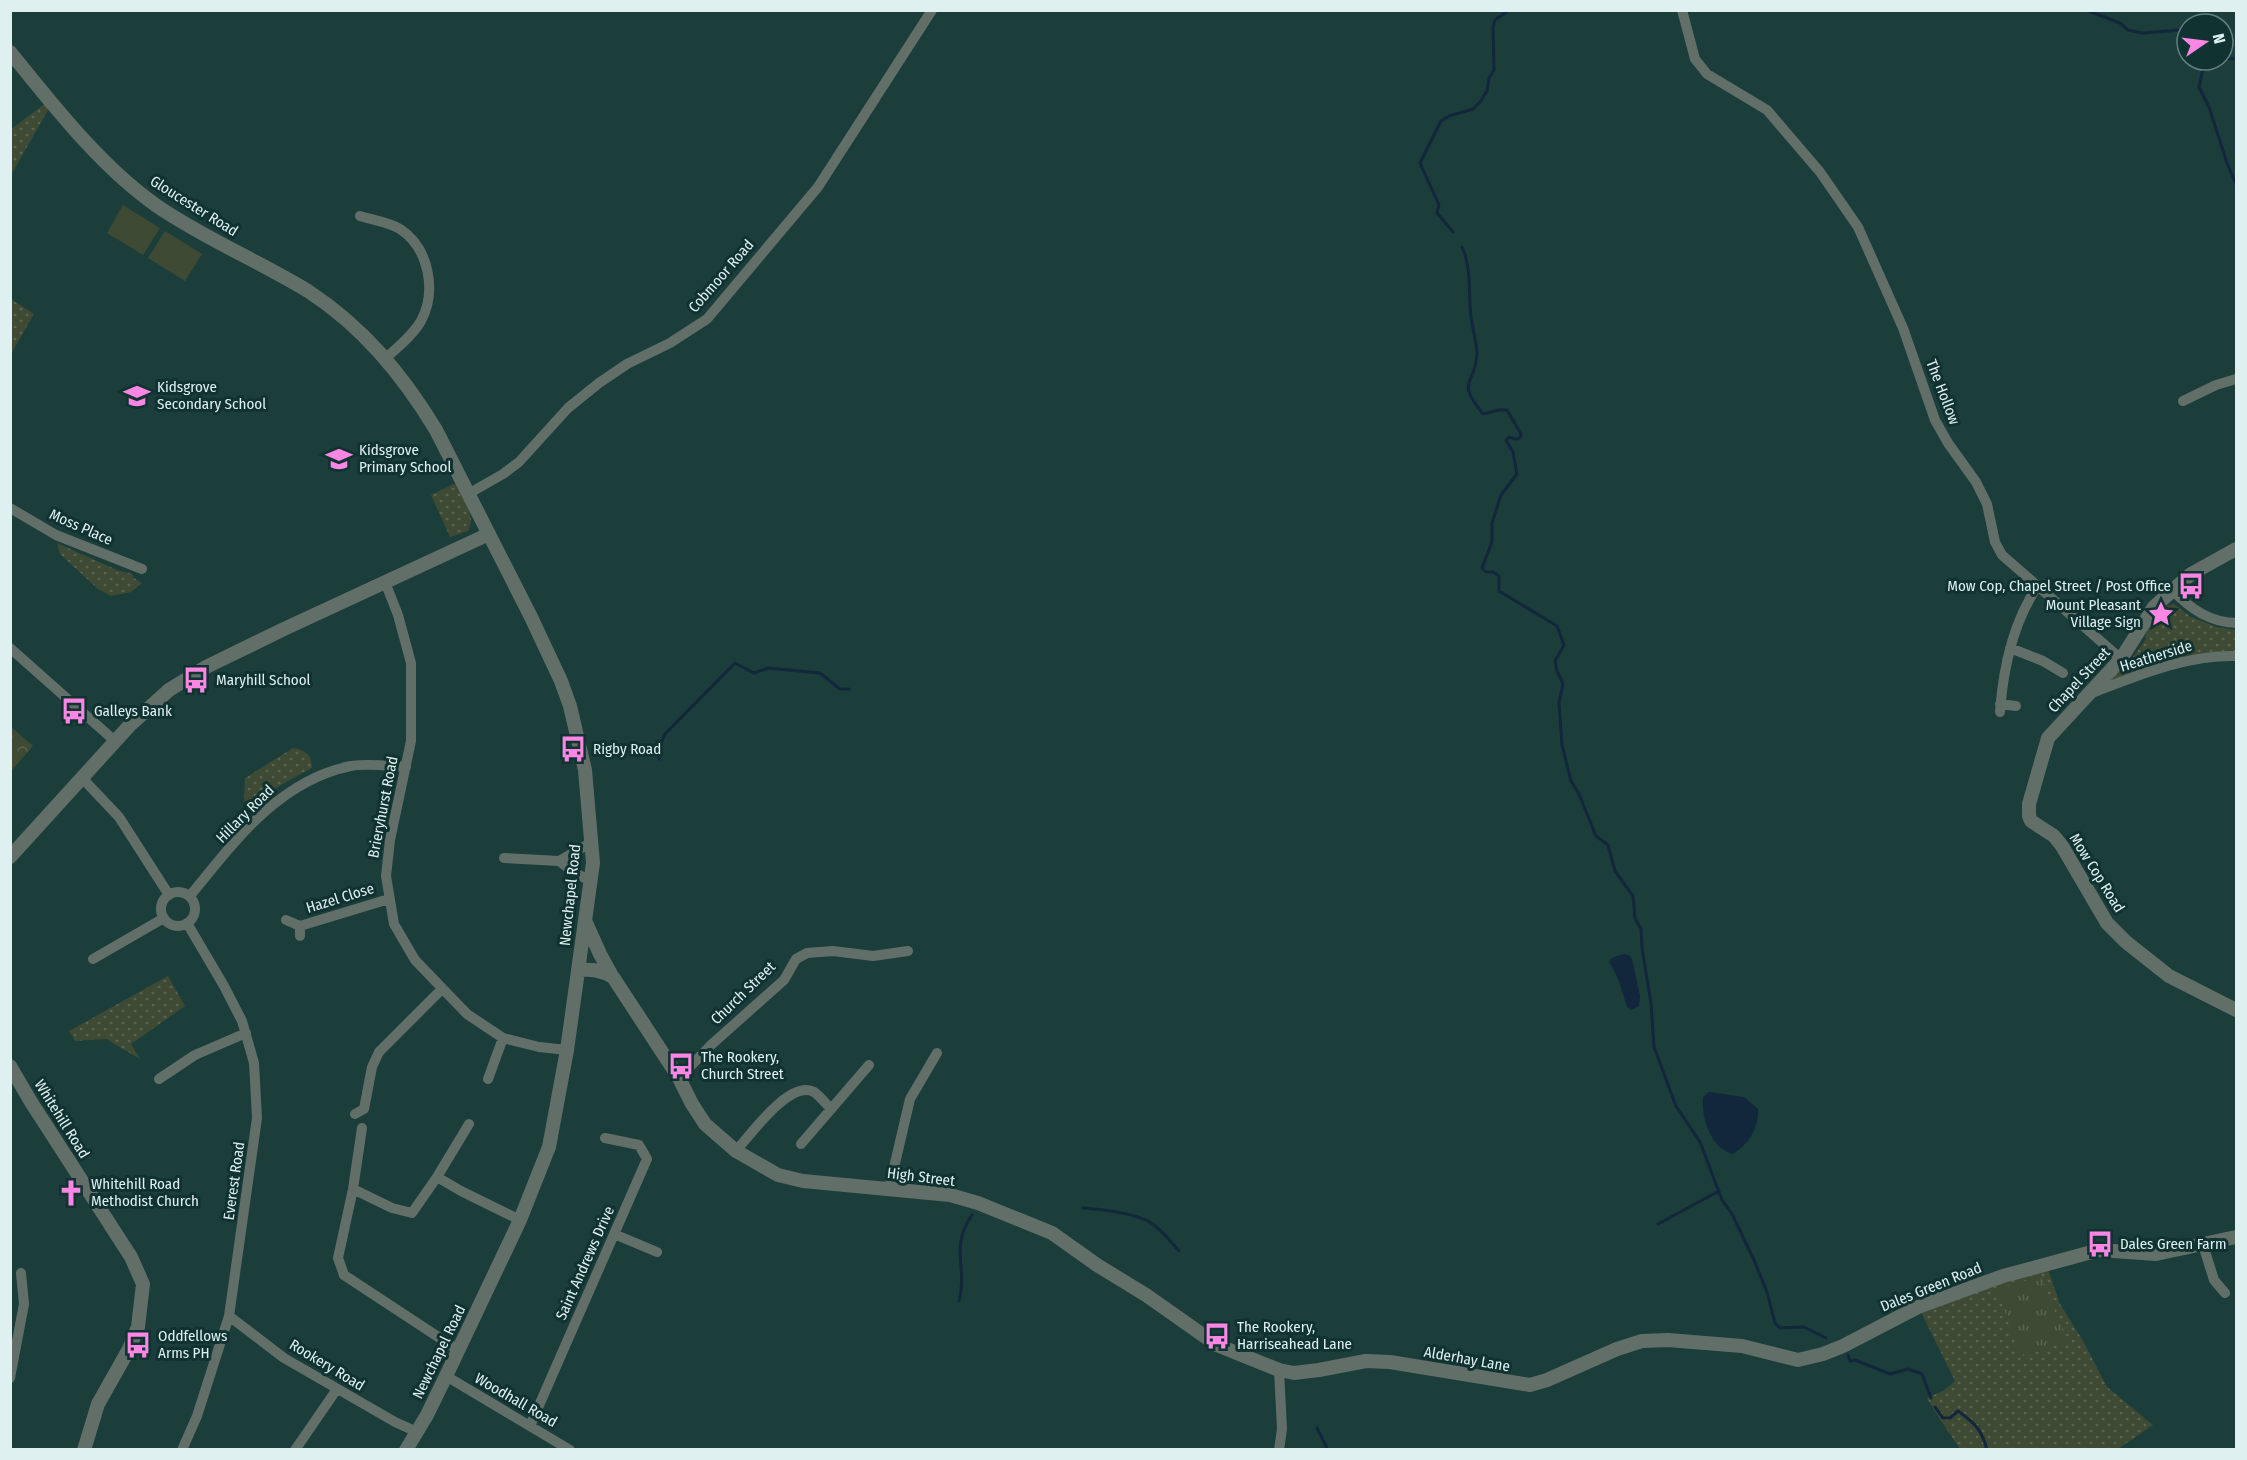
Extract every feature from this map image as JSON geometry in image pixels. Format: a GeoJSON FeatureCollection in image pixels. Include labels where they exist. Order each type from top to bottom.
{"type":"FeatureCollection","features":[{"type":"Feature","properties":{"kind":"street","name":"Cobmoor Road"},"geometry":{"type":"LineString","coordinates":[[468,494],[519,462],[568,408],[599,383],[627,364],[670,344],[707,319],[818,187],[932,10]]}},
{"type":"Feature","properties":{"kind":"street","name":"The Hollow"},"geometry":{"type":"LineString","coordinates":[[1682,10],[1695,59],[1707,74],[1767,110],[1820,172],[1858,227],[1903,328],[1935,420],[1948,443],[1976,482],[1987,504],[1995,542],[2002,555],[2121,659]]}},
{"type":"Feature","properties":{"kind":"street","name":"Gloucester Road"},"geometry":{"type":"LineString","coordinates":[[10,52],[72,126],[156,206],[307,291],[340,314],[386,358]]}},
{"type":"Feature","properties":{"kind":"street"},"geometry":{"type":"LineString","coordinates":[[357,215],[400,229],[415,244],[427,271],[428,298],[422,317],[403,343],[386,358]]}},
{"type":"Feature","properties":{"kind":"street","name":"Newchapel Road"},"geometry":{"type":"LineString","coordinates":[[386,358],[421,404],[436,430],[552,659],[568,700],[585,770],[592,842],[591,881],[579,970],[549,1147],[520,1220],[446,1376],[406,1449]]}},
{"type":"Feature","properties":{"kind":"street"},"geometry":{"type":"LineString","coordinates":[[2183,401],[2216,385],[2236,379]]}},
{"type":"Feature","properties":{"kind":"street","name":"Moss Place"},"geometry":{"type":"LineString","coordinates":[[10,508],[56,535],[142,569]]}},
{"type":"Feature","properties":{"kind":"street"},"geometry":{"type":"LineString","coordinates":[[10,857],[130,725],[169,690],[206,667],[489,534]]}},
{"type":"Feature","properties":{"kind":"street","name":"Chapel Street"},"geometry":{"type":"LineString","coordinates":[[2048,738],[2121,659],[2154,607],[2191,574],[2236,549]]}},
{"type":"Feature","properties":{"kind":"street","name":"Brieryhurst Road"},"geometry":{"type":"LineString","coordinates":[[385,582],[398,615],[411,663],[411,741],[390,840],[386,876],[394,924],[415,960],[467,1014],[503,1038],[539,1047],[567,1050]]}},
{"type":"Feature","properties":{"kind":"street"},"geometry":{"type":"LineString","coordinates":[[2016,706],[2000,708],[2010,648],[2025,604],[2037,587]]}},
{"type":"Feature","properties":{"kind":"street"},"geometry":{"type":"LineString","coordinates":[[2172,590],[2189,606],[2208,618],[2236,623]]}},
{"type":"Feature","properties":{"kind":"street"},"geometry":{"type":"LineString","coordinates":[[10,648],[116,742]]}},
{"type":"Feature","properties":{"kind":"street"},"geometry":{"type":"LineString","coordinates":[[2010,648],[2043,661],[2063,673]]}},
{"type":"Feature","properties":{"kind":"street","name":"Heatherside"},"geometry":{"type":"LineString","coordinates":[[2086,695],[2194,658],[2236,656]]}},
{"type":"Feature","properties":{"kind":"street","name":"Mow Cop Road"},"geometry":{"type":"LineString","coordinates":[[2048,738],[2029,804],[2028,816],[2031,822],[2054,836],[2062,846],[2107,922],[2126,942],[2169,976],[2236,1010]]}},
{"type":"Feature","properties":{"kind":"street","name":"Hillary Road"},"geometry":{"type":"LineString","coordinates":[[190,897],[249,828],[273,804],[303,783],[352,766],[372,764],[406,767]]}},
{"type":"Feature","properties":{"kind":"street"},"geometry":{"type":"LineString","coordinates":[[83,779],[119,817],[169,895]]}},
{"type":"Feature","properties":{"kind":"street"},"geometry":{"type":"LineString","coordinates":[[504,858],[559,861],[592,842]]}},
{"type":"Feature","properties":{"kind":"street"},"geometry":{"type":"LineString","coordinates":[[559,861],[591,881]]}},
{"type":"Feature","properties":{"kind":"street"},"geometry":{"type":"LineString","coordinates":[[179,892],[190,897],[194,902],[195,910],[187,923],[174,925],[164,918],[163,903],[169,895],[179,892]]}},
{"type":"Feature","properties":{"kind":"street","name":"Hazel Close"},"geometry":{"type":"LineString","coordinates":[[286,920],[300,931],[389,898]]}},
{"type":"Feature","properties":{"kind":"street"},"geometry":{"type":"LineString","coordinates":[[93,959],[164,918]]}},
{"type":"Feature","properties":{"kind":"street","name":"High Street"},"geometry":{"type":"LineString","coordinates":[[585,921],[613,977],[679,1078],[705,1124],[736,1151],[781,1176],[803,1181],[950,1195],[978,1203],[1052,1233],[1097,1265],[1146,1295],[1217,1346],[1279,1370]]}},
{"type":"Feature","properties":{"kind":"street","name":"Everest Road"},"geometry":{"type":"LineString","coordinates":[[182,1449],[196,1416],[229,1316],[257,1118],[254,1063],[246,1033],[225,986],[187,923]]}},
{"type":"Feature","properties":{"kind":"street","name":"Church Street"},"geometry":{"type":"LineString","coordinates":[[679,1078],[711,1045],[784,980],[796,959],[801,956],[807,953],[833,951],[873,956],[908,951]]}},
{"type":"Feature","properties":{"kind":"street"},"geometry":{"type":"LineString","coordinates":[[579,970],[603,971],[613,977]]}},
{"type":"Feature","properties":{"kind":"street"},"geometry":{"type":"LineString","coordinates":[[355,1114],[364,1109],[372,1067],[379,1052],[442,989]]}},
{"type":"Feature","properties":{"kind":"street"},"geometry":{"type":"LineString","coordinates":[[159,1079],[195,1055],[246,1033]]}},
{"type":"Feature","properties":{"kind":"street"},"geometry":{"type":"LineString","coordinates":[[488,1079],[503,1038]]}},
{"type":"Feature","properties":{"kind":"street"},"geometry":{"type":"LineString","coordinates":[[889,1189],[910,1099],[937,1053]]}},
{"type":"Feature","properties":{"kind":"street"},"geometry":{"type":"LineString","coordinates":[[801,1144],[869,1065]]}},
{"type":"Feature","properties":{"kind":"street","name":"Whitehill Road"},"geometry":{"type":"LineString","coordinates":[[10,1066],[131,1257],[143,1284],[138,1327],[129,1349],[98,1404],[84,1449]]}},
{"type":"Feature","properties":{"kind":"street"},"geometry":{"type":"LineString","coordinates":[[736,1151],[785,1097],[800,1089],[814,1092],[831,1109]]}},
{"type":"Feature","properties":{"kind":"street"},"geometry":{"type":"LineString","coordinates":[[353,1189],[392,1208],[412,1213],[437,1177],[468,1124]]}},
{"type":"Feature","properties":{"kind":"street"},"geometry":{"type":"LineString","coordinates":[[362,1128],[353,1189],[338,1258],[344,1275],[458,1350]]}},
{"type":"Feature","properties":{"kind":"street","name":"Saint Andrews Drive"},"geometry":{"type":"LineString","coordinates":[[530,1426],[647,1159],[639,1145],[604,1138]]}},
{"type":"Feature","properties":{"kind":"street"},"geometry":{"type":"LineString","coordinates":[[437,1177],[520,1220]]}},
{"type":"Feature","properties":{"kind":"street"},"geometry":{"type":"LineString","coordinates":[[614,1234],[657,1252]]}},
{"type":"Feature","properties":{"kind":"street","name":"Dales Green Road"},"geometry":{"type":"LineString","coordinates":[[1642,1341],[1742,1346],[1798,1360],[1823,1354],[1918,1307],[2003,1276],[2099,1250],[2156,1254],[2236,1237]]}},
{"type":"Feature","properties":{"kind":"street"},"geometry":{"type":"LineString","coordinates":[[2203,1245],[2214,1280],[2225,1293]]}},
{"type":"Feature","properties":{"kind":"street"},"geometry":{"type":"LineString","coordinates":[[10,1378],[13,1342],[24,1304],[21,1273]]}},
{"type":"Feature","properties":{"kind":"street"},"geometry":{"type":"LineString","coordinates":[[22,1287],[35,1285]]}},
{"type":"Feature","properties":{"kind":"street","name":"Rookery Road"},"geometry":{"type":"LineString","coordinates":[[229,1316],[284,1358],[395,1422],[417,1432]]}},
{"type":"Feature","properties":{"kind":"street","name":"Alderhay Lane"},"geometry":{"type":"LineString","coordinates":[[1279,1370],[1294,1373],[1366,1361],[1390,1362],[1530,1385],[1547,1380],[1617,1348],[1642,1341]]}},
{"type":"Feature","properties":{"kind":"street"},"geometry":{"type":"LineString","coordinates":[[1279,1370],[1282,1429],[1279,1449]]}},
{"type":"Feature","properties":{"kind":"street","name":"Woodhall Road"},"geometry":{"type":"LineString","coordinates":[[446,1376],[570,1449]]}},
{"type":"Feature","properties":{"kind":"street"},"geometry":{"type":"LineString","coordinates":[[295,1449],[337,1389]]}},
{"type":"Feature","properties":{"kind":"green space"},"geometry":{"type":"Polygon","coordinates":[[[50,100],[52,103],[11,175],[11,129],[50,100]]]}},
{"type":"Feature","properties":{"kind":"green space"},"geometry":{"type":"Polygon","coordinates":[[[123,205],[160,228],[143,255],[107,233],[123,205]]]}},
{"type":"Feature","properties":{"kind":"green space"},"geometry":{"type":"Polygon","coordinates":[[[165,231],[202,254],[185,281],[148,258],[165,231]]]}},
{"type":"Feature","properties":{"kind":"green space"},"geometry":{"type":"Polygon","coordinates":[[[11,299],[34,314],[11,354],[11,299]]]}},
{"type":"Feature","properties":{"kind":"green space"},"geometry":{"type":"Polygon","coordinates":[[[456,483],[468,507],[471,519],[468,531],[450,537],[431,495],[456,483]]]}},
{"type":"Feature","properties":{"kind":"green space"},"geometry":{"type":"Polygon","coordinates":[[[57,543],[117,570],[132,574],[142,583],[131,592],[111,596],[98,589],[60,554],[57,543]]]}},
{"type":"Feature","properties":{"kind":"green space"},"geometry":{"type":"Polygon","coordinates":[[[2174,604],[2191,617],[2217,627],[2236,630],[2236,653],[2104,686],[2120,670],[2123,671],[2146,639],[2147,632],[2156,616],[2164,608],[2174,604]]]}},
{"type":"Feature","properties":{"kind":"green space"},"geometry":{"type":"Polygon","coordinates":[[[11,727],[33,746],[11,771],[11,727]]]}},
{"type":"Feature","properties":{"kind":"green space"},"geometry":{"type":"Polygon","coordinates":[[[293,748],[307,754],[312,768],[273,791],[266,797],[257,812],[253,813],[247,809],[244,798],[245,778],[293,748]]]}},
{"type":"Feature","properties":{"kind":"green space"},"geometry":{"type":"Polygon","coordinates":[[[168,976],[185,1006],[131,1044],[140,1059],[106,1039],[75,1041],[69,1031],[168,976]]]}},
{"type":"Feature","properties":{"kind":"green space"},"geometry":{"type":"Polygon","coordinates":[[[2047,1266],[2060,1304],[2082,1339],[2107,1387],[2153,1425],[2118,1449],[1960,1449],[1927,1398],[1943,1391],[1955,1381],[1920,1310],[2047,1266]]]}},
{"type":"Feature","properties":{"kind":"green space"},"geometry":{"type":"Polygon","coordinates":[[[2042,1276],[2049,1299],[2069,1341],[2020,1357],[1997,1288],[2042,1276]]]}},
{"type":"Feature","properties":{"kind":"water"},"geometry":{"type":"Polygon","coordinates":[[[1623,954],[1629,955],[1632,959],[1640,996],[1639,1006],[1631,1010],[1627,1007],[1618,979],[1609,962],[1612,958],[1623,954]]]}},
{"type":"Feature","properties":{"kind":"water"},"geometry":{"type":"Polygon","coordinates":[[[1709,1092],[1744,1097],[1758,1109],[1757,1123],[1752,1135],[1733,1154],[1719,1146],[1709,1132],[1704,1114],[1703,1097],[1709,1092]]]}},
{"type":"Feature","properties":{"kind":"waterway"},"geometry":{"type":"LineString","coordinates":[[1453,232],[1437,213],[1439,205],[1420,163],[1441,121],[1449,116],[1473,109],[1487,91],[1489,78],[1494,70],[1493,27],[1495,20],[1509,10]]}},
{"type":"Feature","properties":{"kind":"waterway"},"geometry":{"type":"LineString","coordinates":[[2086,10],[2120,23],[2128,30],[2143,33],[2175,30]]}},
{"type":"Feature","properties":{"kind":"waterway"},"geometry":{"type":"LineString","coordinates":[[2202,72],[2199,87],[2209,107],[2236,184]]}},
{"type":"Feature","properties":{"kind":"waterway"},"geometry":{"type":"LineString","coordinates":[[1462,247],[1468,272],[1471,316],[1477,350],[1476,365],[1468,388],[1483,414],[1507,410],[1521,434],[1520,438],[1509,437],[1506,440],[1513,452],[1517,474],[1501,495],[1492,523],[1492,542],[1482,568],[1486,572],[1493,572],[1499,576],[1499,591],[1557,626],[1564,645],[1555,661],[1563,684],[1559,703],[1562,745],[1571,781],[1579,794],[1596,836],[1608,845],[1615,871],[1633,896],[1635,918],[1641,929],[1651,1003],[1654,1047],[1676,1106],[1700,1142],[1722,1200],[1732,1214],[1754,1260],[1767,1292],[1775,1323],[1780,1328],[1804,1327],[1826,1338]]}},
{"type":"Feature","properties":{"kind":"waterway"},"geometry":{"type":"LineString","coordinates":[[659,759],[659,748],[665,734],[735,663],[754,673],[768,668],[820,673],[840,689],[849,689]]}},
{"type":"Feature","properties":{"kind":"waterway"},"geometry":{"type":"LineString","coordinates":[[1658,1224],[1719,1191]]}},
{"type":"Feature","properties":{"kind":"waterway"},"geometry":{"type":"LineString","coordinates":[[1083,1208],[1116,1212],[1148,1221],[1161,1231],[1179,1251]]}},
{"type":"Feature","properties":{"kind":"waterway"},"geometry":{"type":"LineString","coordinates":[[959,1301],[962,1277],[960,1247],[965,1227],[972,1215]]}},
{"type":"Feature","properties":{"kind":"waterway"},"geometry":{"type":"LineString","coordinates":[[1848,1355],[1850,1361],[1855,1360],[1890,1374],[1908,1369],[1922,1374],[1931,1398]]}},
{"type":"Feature","properties":{"kind":"waterway"},"geometry":{"type":"LineString","coordinates":[[1935,1407],[1943,1418],[1950,1418],[1958,1411],[1969,1419],[1983,1437],[1987,1450]]}},
{"type":"Feature","properties":{"kind":"waterway"},"geometry":{"type":"LineString","coordinates":[[1317,1428],[1328,1450]]}},
{"type":"Feature","properties":{"kind":"place","name":"Kidsgrove Secondary School"},"geometry":{"type":"Point","coordinates":[137,396]}},
{"type":"Feature","properties":{"kind":"place","name":"Kidsgrove Primary School"},"geometry":{"type":"Point","coordinates":[339,459]}},
{"type":"Feature","properties":{"kind":"place","name":"Mow Cop, Chapel Street / Post Office"},"geometry":{"type":"Point","coordinates":[2191,586]}},
{"type":"Feature","properties":{"kind":"place","name":"Mount Pleasant Village Sign"},"geometry":{"type":"Point","coordinates":[2161,614]}},
{"type":"Feature","properties":{"kind":"place","name":"Maryhill School"},"geometry":{"type":"Point","coordinates":[196,680]}},
{"type":"Feature","properties":{"kind":"place","name":"Galleys Bank"},"geometry":{"type":"Point","coordinates":[74,711]}},
{"type":"Feature","properties":{"kind":"place","name":"Rigby Road"},"geometry":{"type":"Point","coordinates":[573,749]}},
{"type":"Feature","properties":{"kind":"place","name":"The Rookery, Church Street"},"geometry":{"type":"Point","coordinates":[681,1066]}},
{"type":"Feature","properties":{"kind":"place","name":"Whitehill Road Methodist Church"},"geometry":{"type":"Point","coordinates":[71,1193]}},
{"type":"Feature","properties":{"kind":"place","name":"Dales Green Farm"},"geometry":{"type":"Point","coordinates":[2100,1244]}},
{"type":"Feature","properties":{"kind":"place","name":"The Rookery, Harriseahead Lane"},"geometry":{"type":"Point","coordinates":[1217,1336]}},
{"type":"Feature","properties":{"kind":"place","name":"Oddfellows Arms PH"},"geometry":{"type":"Point","coordinates":[138,1345]}}]}
